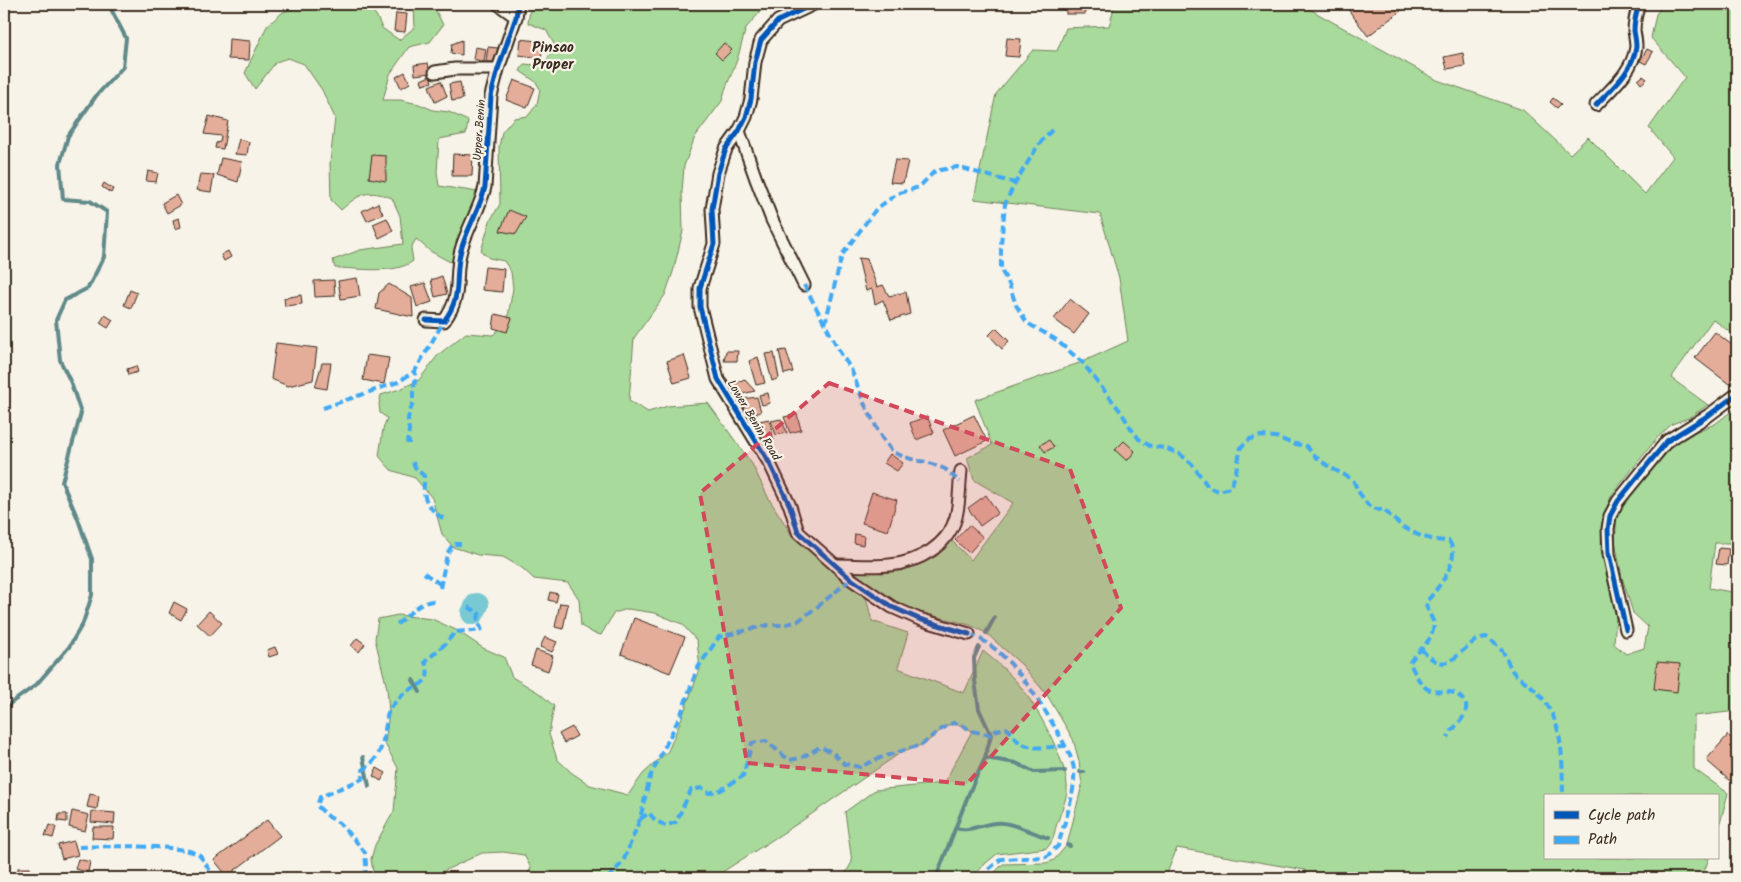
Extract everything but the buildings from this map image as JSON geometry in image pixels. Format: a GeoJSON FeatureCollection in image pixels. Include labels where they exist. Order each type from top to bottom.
{"type":"FeatureCollection","features":[{"type":"Feature","properties":{"kind":"street"},"geometry":{"type":"LineString","coordinates":[[498,4],[516,16]]}},
{"type":"Feature","properties":{"kind":"street","name":"Upper Benin"},"geometry":{"type":"LineString","coordinates":[[426,320],[444,321],[452,309],[457,294],[460,252],[466,234],[482,201],[485,187],[491,96],[518,4]]}},
{"type":"Feature","properties":{"kind":"street","name":"Lower Benin Road"},"geometry":{"type":"LineString","coordinates":[[814,4],[778,21],[761,40],[755,62],[751,99],[746,117],[726,149],[718,173],[712,209],[714,244],[700,288],[700,307],[718,379],[770,464],[790,506],[798,532],[851,579],[892,607],[919,619],[969,634]]}},
{"type":"Feature","properties":{"kind":"street"},"geometry":{"type":"LineString","coordinates":[[1596,105],[1624,74],[1634,59],[1636,44],[1634,30],[1635,14],[1639,4]]}},
{"type":"Feature","properties":{"kind":"street"},"geometry":{"type":"LineString","coordinates":[[435,72],[462,69],[498,69]]}},
{"type":"Feature","properties":{"kind":"street"},"geometry":{"type":"LineString","coordinates":[[739,131],[772,220],[804,285]]}},
{"type":"Feature","properties":{"kind":"street"},"geometry":{"type":"LineString","coordinates":[[1626,630],[1609,554],[1608,530],[1610,516],[1618,501],[1667,441],[1709,415],[1737,394]]}},
{"type":"Feature","properties":{"kind":"street"},"geometry":{"type":"LineString","coordinates":[[836,565],[889,566],[905,562],[934,550],[950,534],[956,518],[961,490],[961,472]]}},
{"type":"Feature","properties":{"kind":"highlighted area"},"geometry":{"type":"Polygon","coordinates":[[[829,383],[1070,469],[1121,608],[967,784],[747,763],[700,493],[829,383]]]}},
{"type":"Feature","properties":{"kind":"green space"},"geometry":{"type":"Polygon","coordinates":[[[306,4],[364,4],[376,15],[382,28],[399,40],[415,27],[414,8],[422,4],[434,7],[443,25],[430,42],[409,47],[390,74],[383,100],[400,100],[419,104],[433,110],[449,112],[468,121],[466,134],[439,139],[437,172],[439,186],[478,192],[457,257],[450,262],[430,251],[416,239],[411,248],[413,261],[405,265],[386,269],[335,268],[333,260],[360,250],[403,244],[400,216],[392,198],[384,195],[370,193],[359,196],[341,210],[331,200],[330,162],[335,118],[322,90],[304,64],[288,58],[276,62],[255,89],[245,73],[267,26],[283,12],[306,4]]]}},
{"type":"Feature","properties":{"kind":"green space"},"geometry":{"type":"Polygon","coordinates":[[[531,4],[767,4],[746,28],[722,101],[695,137],[684,166],[682,192],[683,231],[665,295],[634,338],[629,401],[648,412],[668,406],[708,403],[752,464],[769,499],[792,535],[866,597],[872,621],[908,633],[898,668],[964,693],[983,651],[1014,679],[1031,701],[1049,732],[1063,765],[1066,780],[1066,798],[1053,838],[1047,848],[997,854],[972,878],[843,878],[852,862],[845,812],[875,790],[944,783],[972,731],[963,726],[950,724],[923,744],[903,751],[800,822],[713,878],[525,878],[531,868],[524,855],[503,852],[482,853],[429,878],[374,878],[371,859],[375,845],[394,811],[398,768],[385,744],[389,712],[387,688],[375,639],[378,619],[398,615],[432,619],[456,630],[483,648],[504,657],[512,677],[539,693],[554,706],[549,734],[557,759],[572,773],[590,785],[628,795],[643,774],[668,751],[700,669],[697,641],[682,624],[655,613],[628,609],[614,613],[601,635],[593,633],[581,626],[579,599],[568,583],[534,579],[522,568],[503,557],[478,555],[453,547],[442,534],[432,498],[415,478],[391,470],[379,456],[383,429],[387,418],[380,413],[381,395],[419,380],[438,355],[466,333],[493,335],[507,322],[513,288],[511,272],[504,261],[489,258],[481,251],[490,221],[500,204],[499,147],[502,132],[514,118],[528,116],[537,104],[540,89],[536,82],[520,71],[524,64],[546,63],[554,44],[546,30],[528,23],[531,4]]]}},
{"type":"Feature","properties":{"kind":"green space"},"geometry":{"type":"Polygon","coordinates":[[[1115,4],[1302,5],[1437,80],[1523,110],[1570,154],[1588,137],[1645,194],[1673,157],[1649,128],[1685,77],[1651,38],[1656,14],[1664,4],[1737,4],[1737,338],[1713,319],[1671,378],[1708,405],[1688,418],[1672,424],[1657,438],[1611,496],[1602,523],[1601,549],[1616,615],[1614,644],[1626,654],[1644,648],[1648,627],[1633,613],[1622,577],[1615,541],[1617,516],[1633,491],[1672,447],[1689,434],[1715,424],[1737,407],[1737,543],[1715,543],[1709,588],[1737,593],[1737,711],[1694,716],[1694,769],[1728,793],[1718,831],[1718,794],[1544,794],[1544,860],[1708,860],[1702,878],[1308,878],[1305,870],[1177,848],[1165,878],[989,878],[1003,864],[1046,863],[1054,860],[1067,845],[1082,785],[1079,761],[1073,739],[1047,695],[1022,665],[986,633],[970,625],[900,607],[870,586],[854,571],[906,569],[937,556],[951,540],[971,560],[1013,503],[974,480],[967,458],[992,445],[975,400],[1082,362],[1128,341],[1119,278],[1100,214],[974,199],[996,94],[1033,50],[1057,51],[1066,28],[1109,26],[1115,4]]]}},
{"type":"Feature","properties":{"kind":"waterway"},"geometry":{"type":"LineString","coordinates":[[4,708],[36,685],[69,647],[83,623],[92,595],[92,559],[62,482],[81,413],[71,383],[60,360],[56,320],[65,300],[88,288],[104,257],[107,212],[90,201],[63,199],[60,164],[68,136],[96,96],[123,67],[126,38],[112,11],[115,4]]}},
{"type":"Feature","properties":{"kind":"waterway"},"geometry":{"type":"LineString","coordinates":[[473,613],[477,605]]}},
{"type":"Feature","properties":{"kind":"waterway"},"geometry":{"type":"LineString","coordinates":[[986,633],[995,617]]}},
{"type":"Feature","properties":{"kind":"waterway"},"geometry":{"type":"LineString","coordinates":[[936,878],[969,793],[985,758],[991,735],[979,709],[975,681],[974,658],[979,647]]}},
{"type":"Feature","properties":{"kind":"waterway"},"geometry":{"type":"LineString","coordinates":[[413,680],[420,692]]}},
{"type":"Feature","properties":{"kind":"waterway"},"geometry":{"type":"LineString","coordinates":[[363,757],[369,786]]}},
{"type":"Feature","properties":{"kind":"waterway"},"geometry":{"type":"LineString","coordinates":[[985,758],[1016,763],[1034,772],[1065,771]]}},
{"type":"Feature","properties":{"kind":"waterway"},"geometry":{"type":"LineString","coordinates":[[956,828],[967,829],[1003,823],[1048,838]]}},
{"type":"Feature","properties":{"kind":"marked path"},"geometry":{"type":"LineString","coordinates":[[1052,130],[1036,149],[1015,183],[1005,204],[1001,244],[1001,270],[1009,284],[1016,305],[1027,323],[1055,339],[1082,362],[1121,412],[1139,439],[1150,446],[1164,448],[1180,454],[1192,464],[1209,488],[1219,491],[1230,488],[1235,476],[1241,447],[1250,439],[1261,436],[1276,437],[1306,446],[1328,466],[1353,480],[1368,505],[1378,510],[1384,509],[1405,528],[1431,539],[1449,541],[1453,552],[1450,566],[1443,580],[1426,603],[1433,621],[1432,633],[1410,662],[1416,676],[1426,688],[1454,693],[1465,703],[1465,713],[1448,738]]}},
{"type":"Feature","properties":{"kind":"marked path"},"geometry":{"type":"LineString","coordinates":[[825,324],[842,255],[876,209],[897,194],[919,187],[935,171],[957,167],[1015,183]]}},
{"type":"Feature","properties":{"kind":"marked path"},"geometry":{"type":"LineString","coordinates":[[804,285],[851,369],[864,403],[882,438],[893,452],[945,469],[960,482]]}},
{"type":"Feature","properties":{"kind":"marked path"},"geometry":{"type":"LineString","coordinates":[[323,408],[398,382],[415,371],[444,321]]}},
{"type":"Feature","properties":{"kind":"marked path"},"geometry":{"type":"LineString","coordinates":[[411,442],[407,442],[409,431],[408,418],[413,402],[415,371]]}},
{"type":"Feature","properties":{"kind":"marked path"},"geometry":{"type":"LineString","coordinates":[[413,462],[414,466],[424,476],[424,492],[429,505],[435,513],[447,520]]}},
{"type":"Feature","properties":{"kind":"marked path"},"geometry":{"type":"LineString","coordinates":[[440,588],[447,554],[453,544],[461,544]]}},
{"type":"Feature","properties":{"kind":"marked path"},"geometry":{"type":"LineString","coordinates":[[424,573],[440,584]]}},
{"type":"Feature","properties":{"kind":"marked path"},"geometry":{"type":"LineString","coordinates":[[608,878],[623,862],[640,819],[650,777],[681,714],[697,669],[719,637],[768,625],[783,625],[798,621],[851,579]]}},
{"type":"Feature","properties":{"kind":"marked path"},"geometry":{"type":"LineString","coordinates":[[397,624],[418,606],[434,601]]}},
{"type":"Feature","properties":{"kind":"marked path"},"geometry":{"type":"LineString","coordinates":[[468,607],[479,613],[478,620],[482,631]]}},
{"type":"Feature","properties":{"kind":"marked path"},"geometry":{"type":"LineString","coordinates":[[365,878],[365,853],[339,823],[317,806],[320,797],[362,779],[363,770],[374,760],[380,750],[389,711],[404,693],[422,683],[427,677],[428,673],[425,662],[455,632],[481,629]]}},
{"type":"Feature","properties":{"kind":"marked path"},"geometry":{"type":"LineString","coordinates":[[969,634],[983,640],[996,650],[1008,661],[1031,689],[1057,731],[1069,754],[1074,769],[1071,798],[1058,846],[1046,857],[1001,859],[982,878]]}},
{"type":"Feature","properties":{"kind":"marked path"},"geometry":{"type":"LineString","coordinates":[[1421,649],[1432,659],[1448,662],[1469,645],[1486,637],[1499,647],[1514,673],[1531,686],[1542,698],[1556,723],[1561,751],[1563,794]]}},
{"type":"Feature","properties":{"kind":"marked path"},"geometry":{"type":"LineString","coordinates":[[640,819],[649,813],[655,820],[666,826],[676,822],[691,790],[702,788],[709,793],[721,790],[743,776],[752,743],[766,741],[789,760],[801,758],[820,747],[832,752],[845,764],[860,767],[877,759],[923,744],[938,731],[953,723],[962,725],[972,731],[991,735],[997,730],[1006,728],[1017,740],[1028,746],[1040,748],[1066,746]]}},
{"type":"Feature","properties":{"kind":"marked path"},"geometry":{"type":"LineString","coordinates":[[79,847],[142,846],[191,851],[199,855],[212,873],[219,878]]}},
{"type":"Feature","properties":{"kind":"cycle path"},"geometry":{"type":"LineString","coordinates":[[426,320],[444,321],[454,302],[461,250],[485,187],[491,96],[516,17],[518,4]]}},
{"type":"Feature","properties":{"kind":"cycle path"},"geometry":{"type":"LineString","coordinates":[[814,4],[778,21],[761,40],[755,62],[751,99],[746,117],[726,149],[718,173],[712,209],[714,244],[700,288],[700,307],[718,379],[770,464],[790,506],[798,532],[851,579],[892,607],[919,619],[969,634]]}},
{"type":"Feature","properties":{"kind":"cycle path"},"geometry":{"type":"LineString","coordinates":[[1596,105],[1621,79],[1631,64],[1636,47],[1634,27],[1639,4]]}},
{"type":"Feature","properties":{"kind":"cycle path"},"geometry":{"type":"LineString","coordinates":[[1626,630],[1609,554],[1608,529],[1610,516],[1618,501],[1667,441],[1709,415],[1737,394]]}},
{"type":"Feature","properties":{"kind":"district","name":"Pinsao Proper"},"geometry":{"type":"Point","coordinates":[553,56]}}]}
